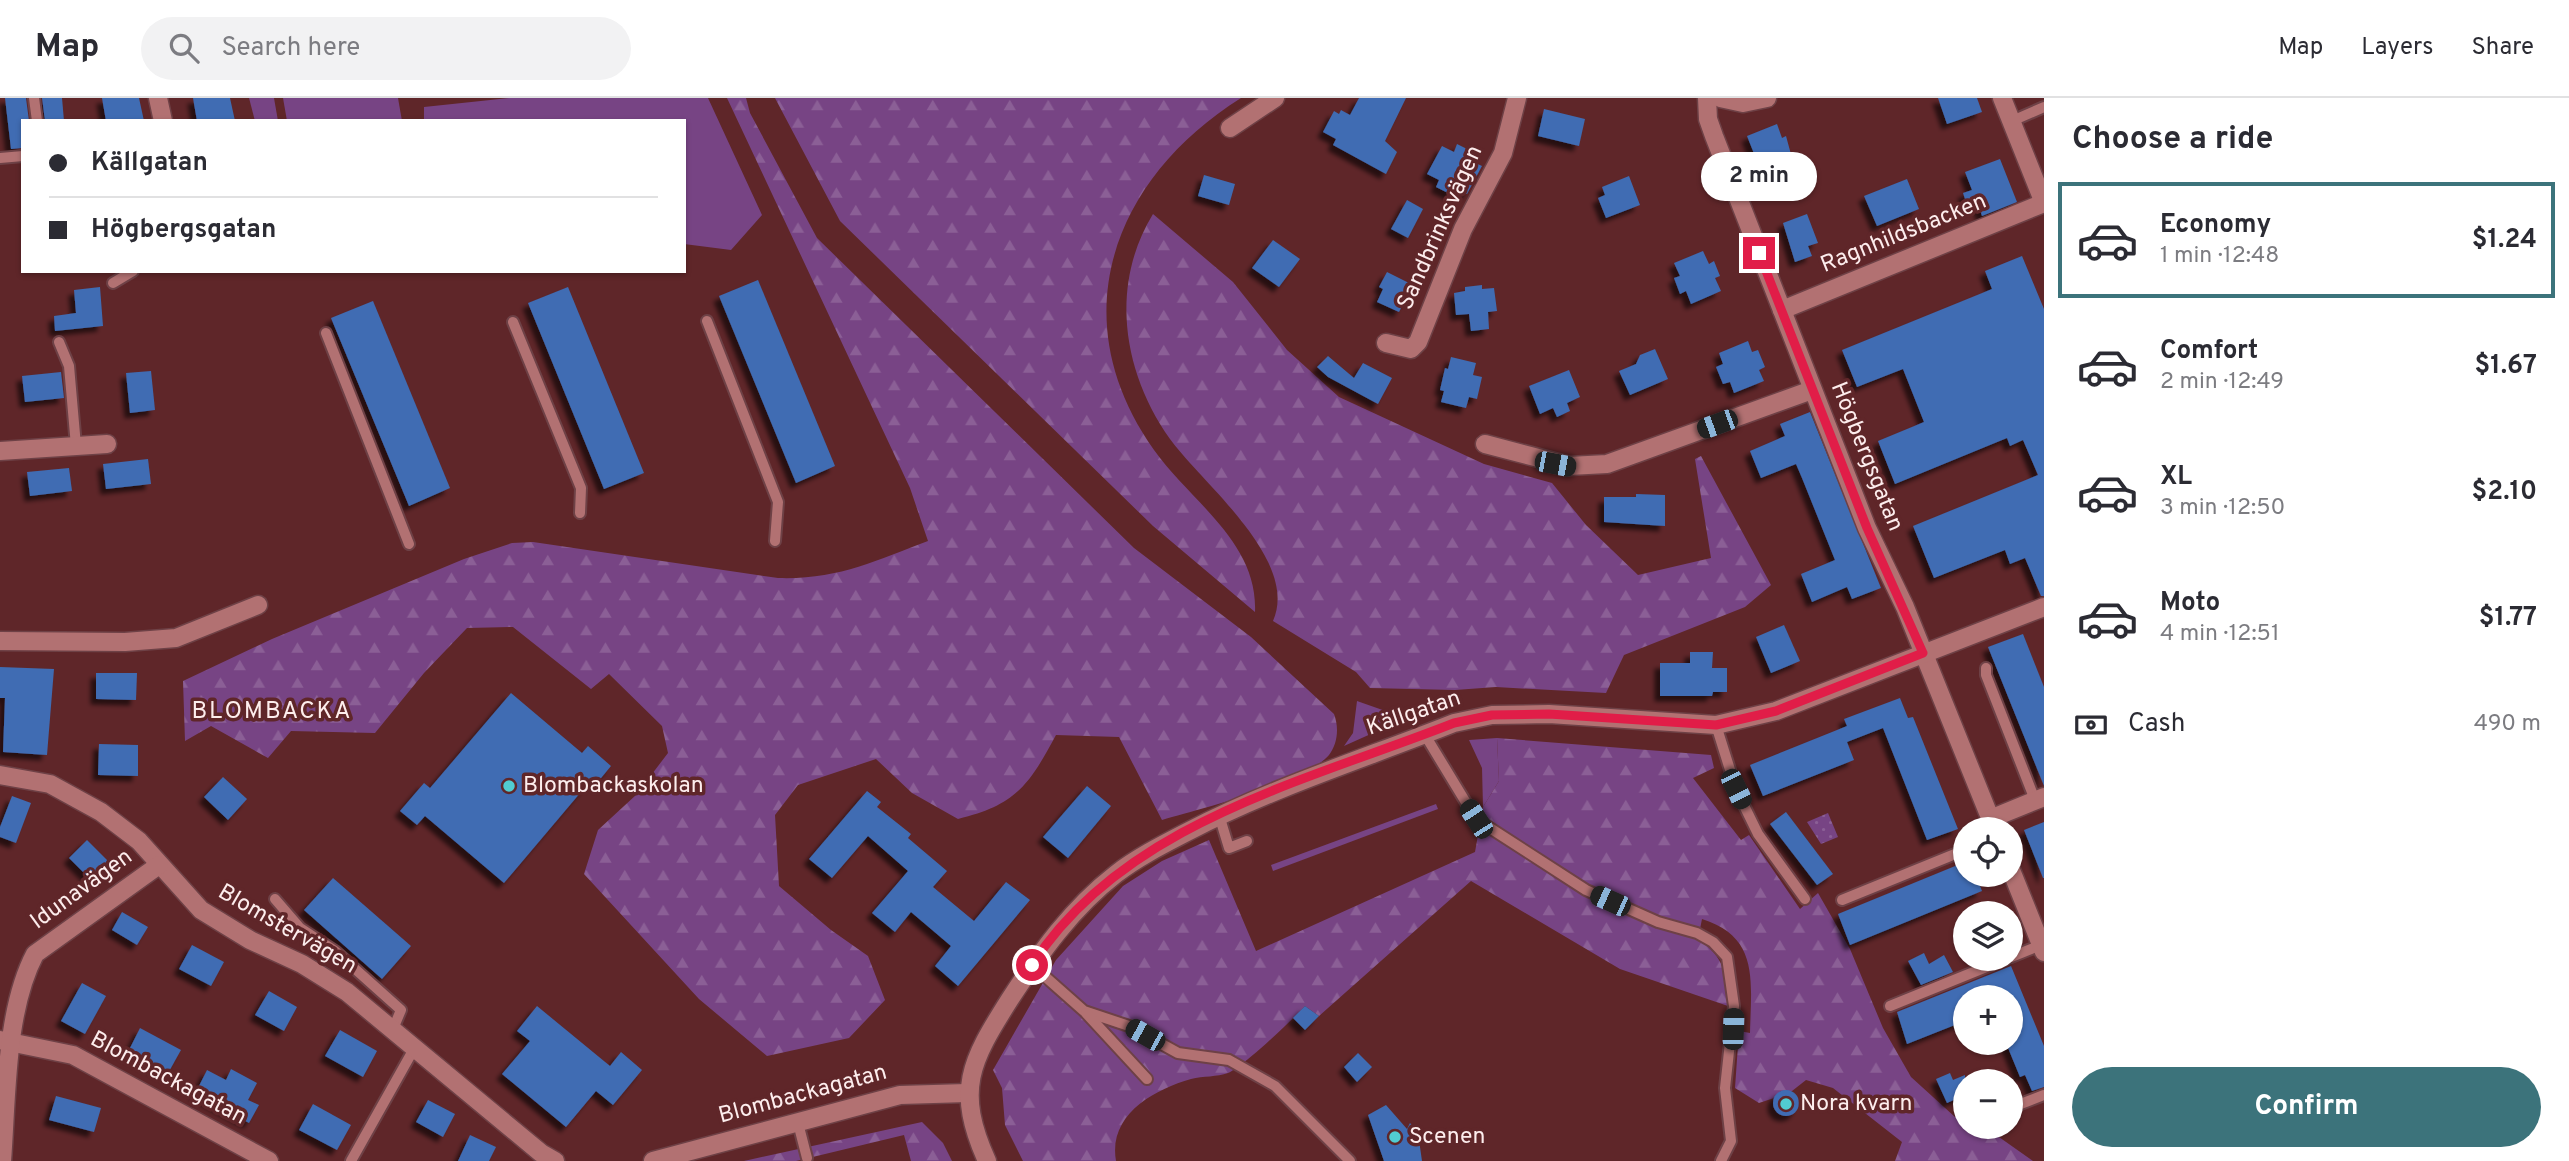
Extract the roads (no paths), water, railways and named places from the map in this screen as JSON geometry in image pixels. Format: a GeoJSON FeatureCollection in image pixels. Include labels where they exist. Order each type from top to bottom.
{"type":"FeatureCollection","features":[{"type":"Feature","properties":{"kind":"street"},"geometry":{"type":"LineString","coordinates":[[158,98],[163,119]]}},
{"type":"Feature","properties":{"kind":"street"},"geometry":{"type":"LineString","coordinates":[[1230,128],[1275,98]]}},
{"type":"Feature","properties":{"kind":"street","name":"Sandbrinksvägen"},"geometry":{"type":"LineString","coordinates":[[1385,343],[1411,349],[1418,342],[1463,229],[1503,153],[1517,98]]}},
{"type":"Feature","properties":{"kind":"street","name":"Högbergsgatan"},"geometry":{"type":"LineString","coordinates":[[1707,98],[1708,119],[1714,136],[1812,390],[1989,817]]}},
{"type":"Feature","properties":{"kind":"street"},"geometry":{"type":"LineString","coordinates":[[1720,98],[1743,103],[1767,98]]}},
{"type":"Feature","properties":{"kind":"street"},"geometry":{"type":"LineString","coordinates":[[2002,98],[2044,203]]}},
{"type":"Feature","properties":{"kind":"street","name":"Ragnhildsbacken"},"geometry":{"type":"LineString","coordinates":[[1782,310],[2044,203]]}},
{"type":"Feature","properties":{"kind":"street"},"geometry":{"type":"LineString","coordinates":[[1485,444],[1569,466],[1607,464],[1812,390]]}},
{"type":"Feature","properties":{"kind":"street"},"geometry":{"type":"LineString","coordinates":[[0,451],[107,444]]}},
{"type":"Feature","properties":{"kind":"street"},"geometry":{"type":"LineString","coordinates":[[0,641],[125,642],[176,638],[258,605]]}},
{"type":"Feature","properties":{"kind":"street","name":"Källgatan"},"geometry":{"type":"LineString","coordinates":[[967,1093],[986,1036],[1032,965],[1071,916],[1115,874],[1155,848],[1219,815],[1454,723],[1492,715],[1549,714],[1716,725],[1776,711],[2044,607]]}},
{"type":"Feature","properties":{"kind":"street","name":"Blomstervägen"},"geometry":{"type":"LineString","coordinates":[[0,775],[50,784],[101,812],[139,841],[201,910],[250,940],[302,964],[347,992],[543,1158]]}},
{"type":"Feature","properties":{"kind":"street"},"geometry":{"type":"LineString","coordinates":[[2005,817],[2040,799]]}},
{"type":"Feature","properties":{"kind":"street","name":"Idunavägen"},"geometry":{"type":"LineString","coordinates":[[2,1161],[3,1041],[25,973],[35,954],[159,864]]}},
{"type":"Feature","properties":{"kind":"street"},"geometry":{"type":"LineString","coordinates":[[2018,887],[2043,949]]}},
{"type":"Feature","properties":{"kind":"street","name":"Blombackagatan"},"geometry":{"type":"LineString","coordinates":[[3,1041],[73,1055],[269,1161]]}},
{"type":"Feature","properties":{"kind":"street"},"geometry":{"type":"LineString","coordinates":[[967,1093],[975,1134],[987,1161]]}},
{"type":"Feature","properties":{"kind":"street","name":"Blombackagatan"},"geometry":{"type":"LineString","coordinates":[[653,1161],[905,1094],[967,1093]]}},
{"type":"Feature","properties":{"kind":"lane"},"geometry":{"type":"LineString","coordinates":[[34,98],[37,119]]}},
{"type":"Feature","properties":{"kind":"lane"},"geometry":{"type":"LineString","coordinates":[[2012,121],[2044,107]]}},
{"type":"Feature","properties":{"kind":"lane"},"geometry":{"type":"LineString","coordinates":[[0,158],[21,156]]}},
{"type":"Feature","properties":{"kind":"lane"},"geometry":{"type":"LineString","coordinates":[[113,283],[130,273]]}},
{"type":"Feature","properties":{"kind":"lane"},"geometry":{"type":"LineString","coordinates":[[707,321],[778,502],[775,541]]}},
{"type":"Feature","properties":{"kind":"lane"},"geometry":{"type":"LineString","coordinates":[[513,323],[581,488],[580,513]]}},
{"type":"Feature","properties":{"kind":"lane"},"geometry":{"type":"LineString","coordinates":[[326,333],[409,544]]}},
{"type":"Feature","properties":{"kind":"lane"},"geometry":{"type":"LineString","coordinates":[[59,342],[69,366],[76,446]]}},
{"type":"Feature","properties":{"kind":"lane"},"geometry":{"type":"LineString","coordinates":[[1986,668],[1986,675],[2040,799]]}},
{"type":"Feature","properties":{"kind":"lane"},"geometry":{"type":"LineString","coordinates":[[1716,725],[1736,789],[1758,834],[1805,899]]}},
{"type":"Feature","properties":{"kind":"lane"},"geometry":{"type":"LineString","coordinates":[[1425,735],[1476,819],[1586,890],[1658,922],[1697,933],[1713,942],[1727,957],[1734,1006],[1725,1088],[1731,1141],[1721,1161]]}},
{"type":"Feature","properties":{"kind":"lane"},"geometry":{"type":"LineString","coordinates":[[1219,815],[1229,848],[1247,841]]}},
{"type":"Feature","properties":{"kind":"lane"},"geometry":{"type":"LineString","coordinates":[[1842,900],[1953,854]]}},
{"type":"Feature","properties":{"kind":"lane"},"geometry":{"type":"LineString","coordinates":[[275,899],[300,928],[335,951],[401,1010],[393,1029]]}},
{"type":"Feature","properties":{"kind":"lane"},"geometry":{"type":"LineString","coordinates":[[2023,954],[2043,949]]}},
{"type":"Feature","properties":{"kind":"lane"},"geometry":{"type":"LineString","coordinates":[[1032,965],[1084,1011],[1146,1079]]}},
{"type":"Feature","properties":{"kind":"lane"},"geometry":{"type":"LineString","coordinates":[[1889,1006],[1976,971]]}},
{"type":"Feature","properties":{"kind":"lane"},"geometry":{"type":"LineString","coordinates":[[1084,1011],[1129,1026],[1178,1053],[1229,1060],[1275,1086],[1350,1161]]}},
{"type":"Feature","properties":{"kind":"lane"},"geometry":{"type":"LineString","coordinates":[[351,1161],[415,1047]]}},
{"type":"Feature","properties":{"kind":"lane"},"geometry":{"type":"LineString","coordinates":[[2023,1103],[2044,1095]]}},
{"type":"Feature","properties":{"kind":"lane"},"geometry":{"type":"LineString","coordinates":[[798,1123],[807,1158]]}},
{"type":"Feature","properties":{"kind":"place","name":"Blombackaskolan"},"geometry":{"type":"Point","coordinates":[509,786]}},
{"type":"Feature","properties":{"kind":"place","name":"Nora kvarn"},"geometry":{"type":"Point","coordinates":[1786,1104]}},
{"type":"Feature","properties":{"kind":"place","name":"Scenen"},"geometry":{"type":"Point","coordinates":[1395,1137]}},
{"type":"Feature","properties":{"kind":"district","name":"BLOMBACKA"},"geometry":{"type":"Point","coordinates":[272,712]}}]}
